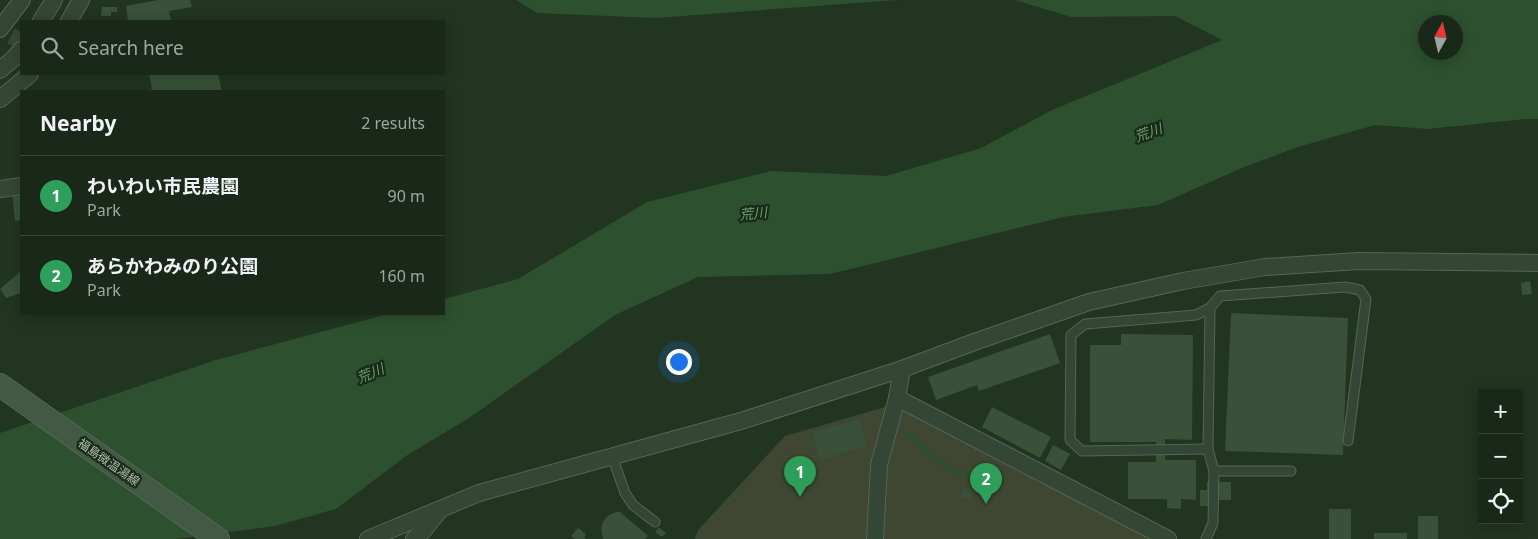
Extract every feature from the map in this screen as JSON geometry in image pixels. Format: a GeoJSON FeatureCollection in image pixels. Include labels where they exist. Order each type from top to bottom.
{"type":"FeatureCollection","features":[{"type":"Feature","properties":{"kind":"main road","name":"福島微温湯線"},"geometry":{"type":"LineString","coordinates":[[0,385],[217,539]]}},
{"type":"Feature","properties":{"kind":"street"},"geometry":{"type":"LineString","coordinates":[[4,32],[22,0]]}},
{"type":"Feature","properties":{"kind":"street"},"geometry":{"type":"LineString","coordinates":[[42,20],[54,0]]}},
{"type":"Feature","properties":{"kind":"street"},"geometry":{"type":"LineString","coordinates":[[70,20],[81,0]]}},
{"type":"Feature","properties":{"kind":"street"},"geometry":{"type":"LineString","coordinates":[[0,70],[14,59],[20,51]]}},
{"type":"Feature","properties":{"kind":"street"},"geometry":{"type":"LineString","coordinates":[[0,99],[29,75]]}},
{"type":"Feature","properties":{"kind":"street"},"geometry":{"type":"LineString","coordinates":[[0,189],[20,186]]}},
{"type":"Feature","properties":{"kind":"street"},"geometry":{"type":"LineString","coordinates":[[368,539],[479,493],[741,421],[902,369],[1089,302],[1183,281],[1265,267],[1359,261],[1538,262]]}},
{"type":"Feature","properties":{"kind":"street"},"geometry":{"type":"LineString","coordinates":[[875,539],[879,465],[897,398],[902,369]]}},
{"type":"Feature","properties":{"kind":"street"},"geometry":{"type":"LineString","coordinates":[[897,398],[1168,539]]}},
{"type":"Feature","properties":{"kind":"street"},"geometry":{"type":"LineString","coordinates":[[414,539],[441,509]]}},
{"type":"Feature","properties":{"kind":"lane"},"geometry":{"type":"LineString","coordinates":[[1208,449],[1082,450],[1070,440],[1071,334],[1085,324],[1196,315],[1210,308],[1220,296],[1345,287],[1360,290],[1366,299],[1348,441]]}},
{"type":"Feature","properties":{"kind":"lane"},"geometry":{"type":"LineString","coordinates":[[1206,539],[1213,522],[1214,471],[1208,449],[1210,308]]}},
{"type":"Feature","properties":{"kind":"lane"},"geometry":{"type":"LineString","coordinates":[[612,456],[625,492],[633,505],[655,522]]}},
{"type":"Feature","properties":{"kind":"lane"},"geometry":{"type":"LineString","coordinates":[[1214,471],[1292,471]]}},
{"type":"Feature","properties":{"kind":"shaded area"},"geometry":{"type":"Polygon","coordinates":[[[899,404],[1159,539],[879,539],[882,469],[899,404]]]}},
{"type":"Feature","properties":{"kind":"shaded area"},"geometry":{"type":"Polygon","coordinates":[[[885,407],[888,412],[869,539],[695,539],[698,530],[785,436],[885,407]]]}},
{"type":"Feature","properties":{"kind":"water"},"geometry":{"type":"Polygon","coordinates":[[[516,0],[897,0],[656,18],[537,13],[516,0]]]}},
{"type":"Feature","properties":{"kind":"water","name":"荒川"},"geometry":{"type":"Polygon","coordinates":[[[1015,0],[1538,0],[1538,119],[1428,129],[1375,125],[1298,147],[1242,168],[1158,205],[1063,217],[830,274],[698,277],[615,315],[469,418],[406,456],[336,509],[275,526],[176,539],[0,539],[0,433],[216,360],[384,315],[445,315],[445,299],[518,279],[647,202],[771,171],[886,176],[981,148],[1052,110],[1222,40],[1175,16],[1071,17],[1015,0]]]}},
{"type":"Feature","properties":{"kind":"building"},"geometry":{"type":"Polygon","coordinates":[[[158,0],[190,0],[192,7],[169,11],[171,20],[128,20],[126,6],[158,0]]]}},
{"type":"Feature","properties":{"kind":"building"},"geometry":{"type":"Polygon","coordinates":[[[102,7],[117,7],[117,12],[111,12],[111,16],[101,16],[102,7]]]}},
{"type":"Feature","properties":{"kind":"building"},"geometry":{"type":"Polygon","coordinates":[[[149,75],[218,75],[222,90],[148,90],[152,89],[149,75]]]}},
{"type":"Feature","properties":{"kind":"building"},"geometry":{"type":"Polygon","coordinates":[[[20,191],[20,220],[15,221],[12,192],[20,191]]]}},
{"type":"Feature","properties":{"kind":"building"},"geometry":{"type":"Polygon","coordinates":[[[20,272],[20,293],[6,298],[0,289],[20,272]]]}},
{"type":"Feature","properties":{"kind":"building"},"geometry":{"type":"Polygon","coordinates":[[[1530,281],[1532,294],[1522,295],[1521,283],[1530,281]]]}},
{"type":"Feature","properties":{"kind":"building"},"geometry":{"type":"Polygon","coordinates":[[[1231,313],[1348,318],[1343,455],[1225,451],[1231,313]]]}},
{"type":"Feature","properties":{"kind":"building"},"geometry":{"type":"Polygon","coordinates":[[[1050,334],[1060,363],[979,391],[977,385],[936,400],[928,377],[1050,334]]]}},
{"type":"Feature","properties":{"kind":"building"},"geometry":{"type":"Polygon","coordinates":[[[1121,334],[1193,335],[1192,440],[1165,439],[1165,460],[1196,460],[1196,500],[1181,499],[1181,509],[1167,508],[1167,499],[1128,499],[1128,462],[1156,462],[1156,442],[1090,442],[1090,345],[1121,345],[1121,334]]]}},
{"type":"Feature","properties":{"kind":"building"},"geometry":{"type":"Polygon","coordinates":[[[992,407],[1051,437],[1040,458],[982,427],[992,407]]]}},
{"type":"Feature","properties":{"kind":"building"},"geometry":{"type":"Polygon","coordinates":[[[859,419],[867,446],[820,460],[812,432],[859,419]]]}},
{"type":"Feature","properties":{"kind":"building"},"geometry":{"type":"Polygon","coordinates":[[[1053,445],[1070,454],[1061,470],[1045,461],[1053,445]]]}},
{"type":"Feature","properties":{"kind":"building"},"geometry":{"type":"Polygon","coordinates":[[[799,464],[815,473],[809,484],[793,475],[799,464]]]}},
{"type":"Feature","properties":{"kind":"building"},"geometry":{"type":"Polygon","coordinates":[[[1207,482],[1231,482],[1231,500],[1211,500],[1211,506],[1200,506],[1200,490],[1207,490],[1207,482]]]}},
{"type":"Feature","properties":{"kind":"building"},"geometry":{"type":"Polygon","coordinates":[[[963,489],[972,490],[971,499],[962,498],[963,489]]]}},
{"type":"Feature","properties":{"kind":"building"},"geometry":{"type":"Polygon","coordinates":[[[1329,509],[1351,509],[1351,539],[1329,539],[1329,509]]]}},
{"type":"Feature","properties":{"kind":"building"},"geometry":{"type":"Polygon","coordinates":[[[616,512],[620,512],[648,536],[645,539],[603,539],[601,528],[604,520],[616,512]]]}},
{"type":"Feature","properties":{"kind":"building"},"geometry":{"type":"Polygon","coordinates":[[[1418,516],[1438,516],[1438,539],[1418,539],[1418,516]]]}},
{"type":"Feature","properties":{"kind":"building"},"geometry":{"type":"Polygon","coordinates":[[[659,527],[666,533],[662,537],[655,532],[659,527]]]}},
{"type":"Feature","properties":{"kind":"building"},"geometry":{"type":"Polygon","coordinates":[[[578,528],[586,534],[584,537],[586,539],[575,539],[571,536],[578,528]]]}},
{"type":"Feature","properties":{"kind":"building"},"geometry":{"type":"Polygon","coordinates":[[[1374,533],[1407,533],[1407,539],[1374,539],[1374,533]]]}},
{"type":"Feature","properties":{"kind":"waterway"},"geometry":{"type":"LineString","coordinates":[[910,434],[931,456],[956,472],[1001,480]]}},
{"type":"Feature","properties":{"kind":"tunnel"},"geometry":{"type":"LineString","coordinates":[[11,36],[20,40]]}},
{"type":"Feature","properties":{"kind":"place","name":"わいわい市民農園"},"geometry":{"type":"Point","coordinates":[800,497]}},
{"type":"Feature","properties":{"kind":"place","name":"あらかわみのり公園"},"geometry":{"type":"Point","coordinates":[986,504]}}]}
